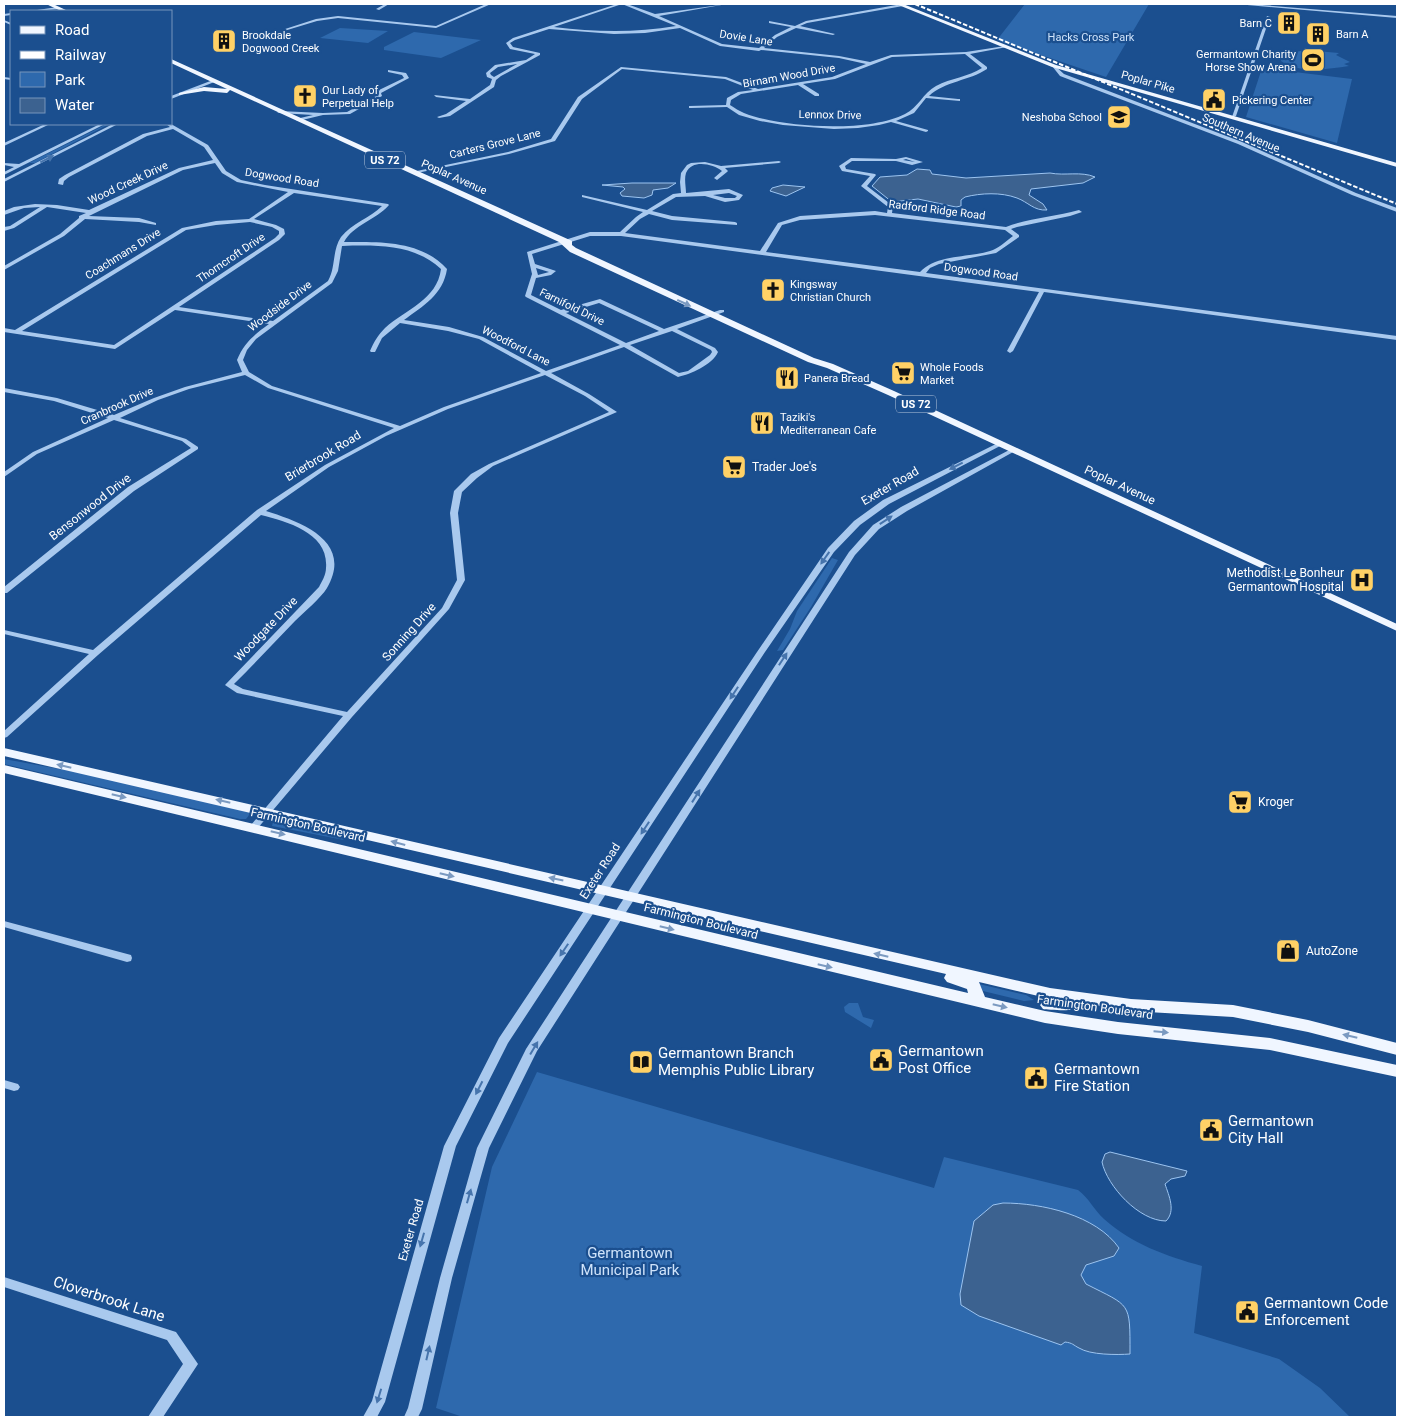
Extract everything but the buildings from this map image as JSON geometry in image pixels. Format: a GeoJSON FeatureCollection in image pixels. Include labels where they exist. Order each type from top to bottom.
{"type":"FeatureCollection","features":[{"type":"Feature","properties":{"kind":"main road"},"geometry":{"type":"LineString","coordinates":[[50,4],[63,10]]}},
{"type":"Feature","properties":{"kind":"main road","name":"Poplar Pike"},"geometry":{"type":"LineString","coordinates":[[900,4],[1054,66],[1234,116],[1397,165]]}},
{"type":"Feature","properties":{"kind":"main road","name":"Poplar Avenue"},"geometry":{"type":"LineString","coordinates":[[172,61],[563,241],[582,247],[823,357],[830,366]]}},
{"type":"Feature","properties":{"kind":"main road"},"geometry":{"type":"LineString","coordinates":[[184,91],[195,81],[197,73]]}},
{"type":"Feature","properties":{"kind":"main road"},"geometry":{"type":"LineString","coordinates":[[184,91],[204,89],[237,92]]}},
{"type":"Feature","properties":{"kind":"main road","name":"Poplar Avenue"},"geometry":{"type":"LineString","coordinates":[[563,241],[573,250],[710,314],[810,360],[830,366],[1397,628]]}},
{"type":"Feature","properties":{"kind":"main road","name":"Farmington Boulevard"},"geometry":{"type":"LineString","coordinates":[[4,752],[267,811],[433,852],[632,896],[904,960],[1118,1028],[1270,1044],[1397,1071]]}},
{"type":"Feature","properties":{"kind":"main road","name":"Farmington Boulevard"},"geometry":{"type":"LineString","coordinates":[[4,769],[254,827],[979,1002],[1048,1005],[1055,1003],[1109,1011],[1165,1008],[1233,1011],[1317,1028],[1397,1049]]}},
{"type":"Feature","properties":{"kind":"main road"},"geometry":{"type":"LineString","coordinates":[[850,971],[858,950]]}},
{"type":"Feature","properties":{"kind":"main road"},"geometry":{"type":"LineString","coordinates":[[904,960],[972,986],[979,1002]]}},
{"type":"Feature","properties":{"kind":"street"},"geometry":{"type":"LineString","coordinates":[[378,9],[387,4]]}},
{"type":"Feature","properties":{"kind":"street"},"geometry":{"type":"LineString","coordinates":[[284,30],[317,20],[349,18],[436,27],[489,4]]}},
{"type":"Feature","properties":{"kind":"street"},"geometry":{"type":"LineString","coordinates":[[439,117],[448,115],[492,86],[494,79],[509,69],[533,58],[539,52],[512,48],[508,44],[522,36],[620,4]]}},
{"type":"Feature","properties":{"kind":"street","name":"Dovie Lane"},"geometry":{"type":"LineString","coordinates":[[624,4],[655,15],[721,45],[839,57],[872,64]]}},
{"type":"Feature","properties":{"kind":"street"},"geometry":{"type":"LineString","coordinates":[[655,15],[726,4]]}},
{"type":"Feature","properties":{"kind":"street"},"geometry":{"type":"LineString","coordinates":[[759,50],[776,36],[806,22],[900,4]]}},
{"type":"Feature","properties":{"kind":"street"},"geometry":{"type":"LineString","coordinates":[[1238,4],[1397,17]]}},
{"type":"Feature","properties":{"kind":"street"},"geometry":{"type":"LineString","coordinates":[[1354,14],[1356,4]]}},
{"type":"Feature","properties":{"kind":"street"},"geometry":{"type":"LineString","coordinates":[[44,10],[58,8]]}},
{"type":"Feature","properties":{"kind":"street"},"geometry":{"type":"LineString","coordinates":[[1234,116],[1268,17]]}},
{"type":"Feature","properties":{"kind":"street"},"geometry":{"type":"LineString","coordinates":[[770,22],[832,34]]}},
{"type":"Feature","properties":{"kind":"street"},"geometry":{"type":"LineString","coordinates":[[548,28],[614,35],[679,27]]}},
{"type":"Feature","properties":{"kind":"street","name":"Birnam Wood Drive"},"geometry":{"type":"LineString","coordinates":[[728,106],[729,99],[756,89],[833,78],[891,56],[966,53],[1005,47]]}},
{"type":"Feature","properties":{"kind":"street","name":"Lennox Drive"},"geometry":{"type":"LineString","coordinates":[[728,106],[734,112],[749,118],[820,127],[872,125],[892,121],[911,113],[937,87],[979,73],[985,68],[966,53]]}},
{"type":"Feature","properties":{"kind":"street"},"geometry":{"type":"LineString","coordinates":[[494,79],[488,73],[491,69],[507,63],[526,61]]}},
{"type":"Feature","properties":{"kind":"street","name":"Southern Avenue"},"geometry":{"type":"LineString","coordinates":[[1054,66],[1062,75],[1240,142],[1354,194],[1397,210]]}},
{"type":"Feature","properties":{"kind":"street","name":"Carters Grove Lane"},"geometry":{"type":"LineString","coordinates":[[414,173],[509,153],[553,140],[580,98],[621,68],[726,78],[756,89]]}},
{"type":"Feature","properties":{"kind":"street"},"geometry":{"type":"LineString","coordinates":[[279,112],[348,113],[380,95],[379,92],[382,88],[407,78],[404,74],[390,71]]}},
{"type":"Feature","properties":{"kind":"street"},"geometry":{"type":"LineString","coordinates":[[1074,80],[1092,76]]}},
{"type":"Feature","properties":{"kind":"street"},"geometry":{"type":"LineString","coordinates":[[172,94],[215,81]]}},
{"type":"Feature","properties":{"kind":"street"},"geometry":{"type":"LineString","coordinates":[[798,83],[817,95]]}},
{"type":"Feature","properties":{"kind":"street"},"geometry":{"type":"LineString","coordinates":[[172,97],[184,91]]}},
{"type":"Feature","properties":{"kind":"street"},"geometry":{"type":"LineString","coordinates":[[436,96],[470,100]]}},
{"type":"Feature","properties":{"kind":"street"},"geometry":{"type":"LineString","coordinates":[[926,97],[958,100]]}},
{"type":"Feature","properties":{"kind":"street"},"geometry":{"type":"LineString","coordinates":[[691,107],[728,106]]}},
{"type":"Feature","properties":{"kind":"street"},"geometry":{"type":"LineString","coordinates":[[298,120],[323,114]]}},
{"type":"Feature","properties":{"kind":"street"},"geometry":{"type":"LineString","coordinates":[[892,121],[926,131]]}},
{"type":"Feature","properties":{"kind":"street"},"geometry":{"type":"LineString","coordinates":[[4,145],[46,125]]}},
{"type":"Feature","properties":{"kind":"street"},"geometry":{"type":"LineString","coordinates":[[4,174],[101,125]]}},
{"type":"Feature","properties":{"kind":"street"},"geometry":{"type":"LineString","coordinates":[[4,181],[114,125]]}},
{"type":"Feature","properties":{"kind":"street"},"geometry":{"type":"LineString","coordinates":[[61,184],[61,180],[67,176],[145,135],[170,126]]}},
{"type":"Feature","properties":{"kind":"street","name":"Dogwood Road"},"geometry":{"type":"LineString","coordinates":[[170,126],[206,146],[224,172],[239,181],[386,205],[348,234],[340,244]]}},
{"type":"Feature","properties":{"kind":"street"},"geometry":{"type":"LineString","coordinates":[[890,214],[891,207],[864,186],[873,175],[844,170],[842,166],[851,159],[896,160]]}},
{"type":"Feature","properties":{"kind":"street","name":"Wood Creek Drive"},"geometry":{"type":"LineString","coordinates":[[4,268],[62,234],[81,217],[90,212],[181,169],[217,161]]}},
{"type":"Feature","properties":{"kind":"street"},"geometry":{"type":"LineString","coordinates":[[684,194],[683,175],[687,167],[699,163],[722,167],[779,162]]}},
{"type":"Feature","properties":{"kind":"street"},"geometry":{"type":"LineString","coordinates":[[4,164],[30,168]]}},
{"type":"Feature","properties":{"kind":"street"},"geometry":{"type":"LineString","coordinates":[[718,178],[725,171],[722,167]]}},
{"type":"Feature","properties":{"kind":"street","name":"Thorncroft Drive"},"geometry":{"type":"LineString","coordinates":[[250,220],[293,191]]}},
{"type":"Feature","properties":{"kind":"street"},"geometry":{"type":"LineString","coordinates":[[621,234],[638,218],[672,196],[729,191],[740,195],[737,198],[725,200],[705,194]]}},
{"type":"Feature","properties":{"kind":"street"},"geometry":{"type":"LineString","coordinates":[[584,196],[694,222],[735,224]]}},
{"type":"Feature","properties":{"kind":"street"},"geometry":{"type":"LineString","coordinates":[[4,213],[22,206],[46,206],[90,212]]}},
{"type":"Feature","properties":{"kind":"street"},"geometry":{"type":"LineString","coordinates":[[4,229],[12,227],[46,206]]}},
{"type":"Feature","properties":{"kind":"street","name":"Radford Ridge Road"},"geometry":{"type":"LineString","coordinates":[[762,253],[780,224],[793,220],[867,213],[890,214],[917,220],[1007,228],[1061,218],[1079,212]]}},
{"type":"Feature","properties":{"kind":"street"},"geometry":{"type":"LineString","coordinates":[[81,217],[139,220],[154,224]]}},
{"type":"Feature","properties":{"kind":"street","name":"Thorncroft Drive"},"geometry":{"type":"LineString","coordinates":[[16,332],[115,346],[175,308],[282,234],[282,230],[278,227],[250,220]]}},
{"type":"Feature","properties":{"kind":"street","name":"Coachmans Drive"},"geometry":{"type":"LineString","coordinates":[[16,332],[179,232],[216,223],[250,220]]}},
{"type":"Feature","properties":{"kind":"street"},"geometry":{"type":"LineString","coordinates":[[921,275],[928,267],[937,263],[994,252],[1016,239],[1014,233],[1007,228]]}},
{"type":"Feature","properties":{"kind":"street","name":"Dogwood Road"},"geometry":{"type":"LineString","coordinates":[[563,241],[594,233],[621,234],[1397,338]]}},
{"type":"Feature","properties":{"kind":"street"},"geometry":{"type":"LineString","coordinates":[[533,265],[530,251],[563,241]]}},
{"type":"Feature","properties":{"kind":"street"},"geometry":{"type":"LineString","coordinates":[[340,244],[379,245],[407,249],[432,258],[444,268],[444,279],[440,287],[380,337],[373,351]]}},
{"type":"Feature","properties":{"kind":"street","name":"Woodside Drive"},"geometry":{"type":"LineString","coordinates":[[246,373],[240,360],[244,350],[254,338],[330,282],[337,270],[340,244]]}},
{"type":"Feature","properties":{"kind":"street","name":"Farnifold Drive"},"geometry":{"type":"LineString","coordinates":[[535,277],[549,274],[553,271],[533,265],[535,277],[528,296],[678,375],[690,372],[713,356],[715,352],[713,349],[671,328]]}},
{"type":"Feature","properties":{"kind":"street"},"geometry":{"type":"LineString","coordinates":[[1010,351],[1042,291]]}},
{"type":"Feature","properties":{"kind":"street"},"geometry":{"type":"LineString","coordinates":[[561,312],[600,301],[663,331]]}},
{"type":"Feature","properties":{"kind":"street"},"geometry":{"type":"LineString","coordinates":[[175,308],[274,323]]}},
{"type":"Feature","properties":{"kind":"street","name":"Brierbrook Road"},"geometry":{"type":"LineString","coordinates":[[4,735],[95,653],[260,512],[327,466],[400,428],[446,408],[722,311]]}},
{"type":"Feature","properties":{"kind":"street","name":"Woodford Lane"},"geometry":{"type":"LineString","coordinates":[[400,321],[472,335],[545,372],[614,412]]}},
{"type":"Feature","properties":{"kind":"street"},"geometry":{"type":"LineString","coordinates":[[4,330],[16,332]]}},
{"type":"Feature","properties":{"kind":"street"},"geometry":{"type":"LineString","coordinates":[[246,373],[258,382],[275,390],[400,428]]}},
{"type":"Feature","properties":{"kind":"street","name":"Cranbrook Drive"},"geometry":{"type":"LineString","coordinates":[[4,475],[35,453],[172,393],[246,373]]}},
{"type":"Feature","properties":{"kind":"street"},"geometry":{"type":"LineString","coordinates":[[4,390],[55,399],[113,418]]}},
{"type":"Feature","properties":{"kind":"street","name":"Sonning Drive"},"geometry":{"type":"LineString","coordinates":[[254,827],[349,715],[445,609],[461,580],[454,513],[458,491],[474,476],[491,465],[614,412]]}},
{"type":"Feature","properties":{"kind":"street","name":"Bensonwood Drive"},"geometry":{"type":"LineString","coordinates":[[4,591],[131,489],[196,448],[184,440],[113,418]]}},
{"type":"Feature","properties":{"kind":"street","name":"Exeter Road"},"geometry":{"type":"LineString","coordinates":[[370,1417],[378,1402],[450,1146],[503,1041],[592,910],[761,652],[831,550],[857,523],[886,502],[1000,444]]}},
{"type":"Feature","properties":{"kind":"street"},"geometry":{"type":"LineString","coordinates":[[412,1417],[446,1278],[483,1148],[532,1049],[620,916],[784,657],[852,554],[876,527],[904,509],[1013,450]]}},
{"type":"Feature","properties":{"kind":"street","name":"Woodgate Drive"},"geometry":{"type":"LineString","coordinates":[[260,512],[294,522],[314,533],[326,548],[330,569],[323,588],[229,685],[240,691],[349,715]]}},
{"type":"Feature","properties":{"kind":"street"},"geometry":{"type":"LineString","coordinates":[[4,632],[95,653]]}},
{"type":"Feature","properties":{"kind":"street"},"geometry":{"type":"LineString","coordinates":[[4,924],[127,958]]}},
{"type":"Feature","properties":{"kind":"street","name":"Cloverbrook Lane"},"geometry":{"type":"LineString","coordinates":[[4,1282],[171,1336],[191,1364],[155,1417]]}},
{"type":"Feature","properties":{"kind":"green space","name":"Hacks Cross Park"},"geometry":{"type":"Polygon","coordinates":[[[1025,4],[1149,4],[1106,77],[997,40],[1025,4]]]}},
{"type":"Feature","properties":{"kind":"green space"},"geometry":{"type":"Polygon","coordinates":[[[340,28],[388,31],[368,43],[320,38],[340,28]]]}},
{"type":"Feature","properties":{"kind":"green space"},"geometry":{"type":"Polygon","coordinates":[[[414,32],[481,40],[441,58],[384,50],[384,47],[414,32]]]}},
{"type":"Feature","properties":{"kind":"green space","name":"Germantown Charity Horse Show Arena"},"geometry":{"type":"Polygon","coordinates":[[[1305,50],[1339,53],[1336,55],[1350,62],[1344,64],[1349,66],[1314,70],[1296,68],[1281,61],[1281,58],[1286,54],[1305,50]]]}},
{"type":"Feature","properties":{"kind":"green space"},"geometry":{"type":"Polygon","coordinates":[[[1262,68],[1352,79],[1337,143],[1246,117],[1262,68]]]}},
{"type":"Feature","properties":{"kind":"green space"},"geometry":{"type":"Polygon","coordinates":[[[105,125],[107,125],[35,163],[29,163],[105,125]]]}},
{"type":"Feature","properties":{"kind":"green space"},"geometry":{"type":"Polygon","coordinates":[[[832,558],[838,560],[811,607],[783,650],[777,651],[790,629],[797,611],[832,558]]]}},
{"type":"Feature","properties":{"kind":"green space"},"geometry":{"type":"Polygon","coordinates":[[[4,759],[87,774],[249,812],[250,814],[246,819],[240,819],[4,764],[4,759]]]}},
{"type":"Feature","properties":{"kind":"green space"},"geometry":{"type":"Polygon","coordinates":[[[280,819],[350,837],[344,840],[272,826],[273,822],[280,819]]]}},
{"type":"Feature","properties":{"kind":"green space"},"geometry":{"type":"Polygon","coordinates":[[[979,984],[1026,995],[1034,1000],[1024,1001],[983,991],[979,984]]]}},
{"type":"Feature","properties":{"kind":"green space"},"geometry":{"type":"Polygon","coordinates":[[[849,1003],[858,1003],[863,1017],[874,1020],[871,1028],[845,1012],[844,1007],[849,1003]]]}},
{"type":"Feature","properties":{"kind":"green space","name":"Germantown Municipal Park"},"geometry":{"type":"Polygon","coordinates":[[[537,1072],[934,1188],[944,1157],[1078,1190],[1104,1219],[1126,1235],[1150,1248],[1202,1266],[1194,1333],[1279,1359],[1320,1388],[1350,1417],[463,1417],[436,1408],[492,1167],[537,1072]]]}},
{"type":"Feature","properties":{"kind":"water"},"geometry":{"type":"Polygon","coordinates":[[[917,169],[930,170],[932,174],[966,178],[1050,173],[1084,174],[1095,177],[1083,183],[1031,189],[1029,195],[1043,204],[1047,210],[1035,208],[1011,196],[998,194],[965,197],[961,200],[961,206],[956,207],[918,199],[892,202],[872,186],[880,177],[907,175],[917,169]]]}},
{"type":"Feature","properties":{"kind":"water"},"geometry":{"type":"Polygon","coordinates":[[[676,183],[668,188],[653,190],[652,195],[644,198],[622,196],[620,193],[625,189],[623,187],[602,185],[676,183]]]}},
{"type":"Feature","properties":{"kind":"water"},"geometry":{"type":"Polygon","coordinates":[[[783,185],[805,187],[786,196],[770,191],[772,188],[783,185]]]}},
{"type":"Feature","properties":{"kind":"water"},"geometry":{"type":"Polygon","coordinates":[[[1110,1152],[1187,1171],[1185,1176],[1171,1179],[1165,1184],[1171,1208],[1171,1213],[1166,1221],[1145,1215],[1135,1209],[1117,1191],[1110,1181],[1102,1162],[1105,1154],[1110,1152]]]}},
{"type":"Feature","properties":{"kind":"water"},"geometry":{"type":"Polygon","coordinates":[[[1003,1203],[1034,1205],[1067,1213],[1097,1227],[1119,1248],[1114,1256],[1086,1265],[1081,1275],[1086,1284],[1112,1297],[1125,1308],[1129,1324],[1130,1354],[1097,1353],[1084,1350],[1068,1342],[1061,1345],[979,1316],[961,1305],[960,1294],[974,1221],[993,1205],[1003,1203]]]}},
{"type":"Feature","properties":{"kind":"railway"},"geometry":{"type":"LineString","coordinates":[[915,4],[1397,204]]}},
{"type":"Feature","properties":{"kind":"place","name":"Barn C"},"geometry":{"type":"Point","coordinates":[1289,23]}},
{"type":"Feature","properties":{"kind":"place","name":"Barn A"},"geometry":{"type":"Point","coordinates":[1318,34]}},
{"type":"Feature","properties":{"kind":"place","name":"Brookdale Dogwood Creek"},"geometry":{"type":"Point","coordinates":[224,41]}},
{"type":"Feature","properties":{"kind":"place","name":"Germantown Charity Horse Show Arena"},"geometry":{"type":"Point","coordinates":[1313,60]}},
{"type":"Feature","properties":{"kind":"place","name":"Our Lady of Perpetual Help"},"geometry":{"type":"Point","coordinates":[305,96]}},
{"type":"Feature","properties":{"kind":"place","name":"Pickering Center"},"geometry":{"type":"Point","coordinates":[1214,100]}},
{"type":"Feature","properties":{"kind":"place","name":"Neshoba School"},"geometry":{"type":"Point","coordinates":[1119,117]}},
{"type":"Feature","properties":{"kind":"place","name":"Kingsway Christian Church"},"geometry":{"type":"Point","coordinates":[773,290]}},
{"type":"Feature","properties":{"kind":"place","name":"Whole Foods Market"},"geometry":{"type":"Point","coordinates":[903,373]}},
{"type":"Feature","properties":{"kind":"place","name":"Panera Bread"},"geometry":{"type":"Point","coordinates":[787,378]}},
{"type":"Feature","properties":{"kind":"place","name":"Taziki's Mediterranean Cafe"},"geometry":{"type":"Point","coordinates":[762,423]}},
{"type":"Feature","properties":{"kind":"place","name":"Trader Joe's"},"geometry":{"type":"Point","coordinates":[734,467]}},
{"type":"Feature","properties":{"kind":"place","name":"Methodist Le Bonheur Germantown Hospital"},"geometry":{"type":"Point","coordinates":[1362,580]}},
{"type":"Feature","properties":{"kind":"place","name":"Kroger"},"geometry":{"type":"Point","coordinates":[1240,802]}},
{"type":"Feature","properties":{"kind":"place","name":"AutoZone"},"geometry":{"type":"Point","coordinates":[1288,951]}},
{"type":"Feature","properties":{"kind":"place","name":"Germantown Post Office"},"geometry":{"type":"Point","coordinates":[881,1060]}},
{"type":"Feature","properties":{"kind":"place","name":"Germantown Branch Memphis Public Library"},"geometry":{"type":"Point","coordinates":[641,1062]}},
{"type":"Feature","properties":{"kind":"place","name":"Germantown Fire Station"},"geometry":{"type":"Point","coordinates":[1036,1078]}},
{"type":"Feature","properties":{"kind":"place","name":"Germantown City Hall"},"geometry":{"type":"Point","coordinates":[1211,1130]}},
{"type":"Feature","properties":{"kind":"place","name":"Germantown Code Enforcement"},"geometry":{"type":"Point","coordinates":[1247,1312]}}]}
